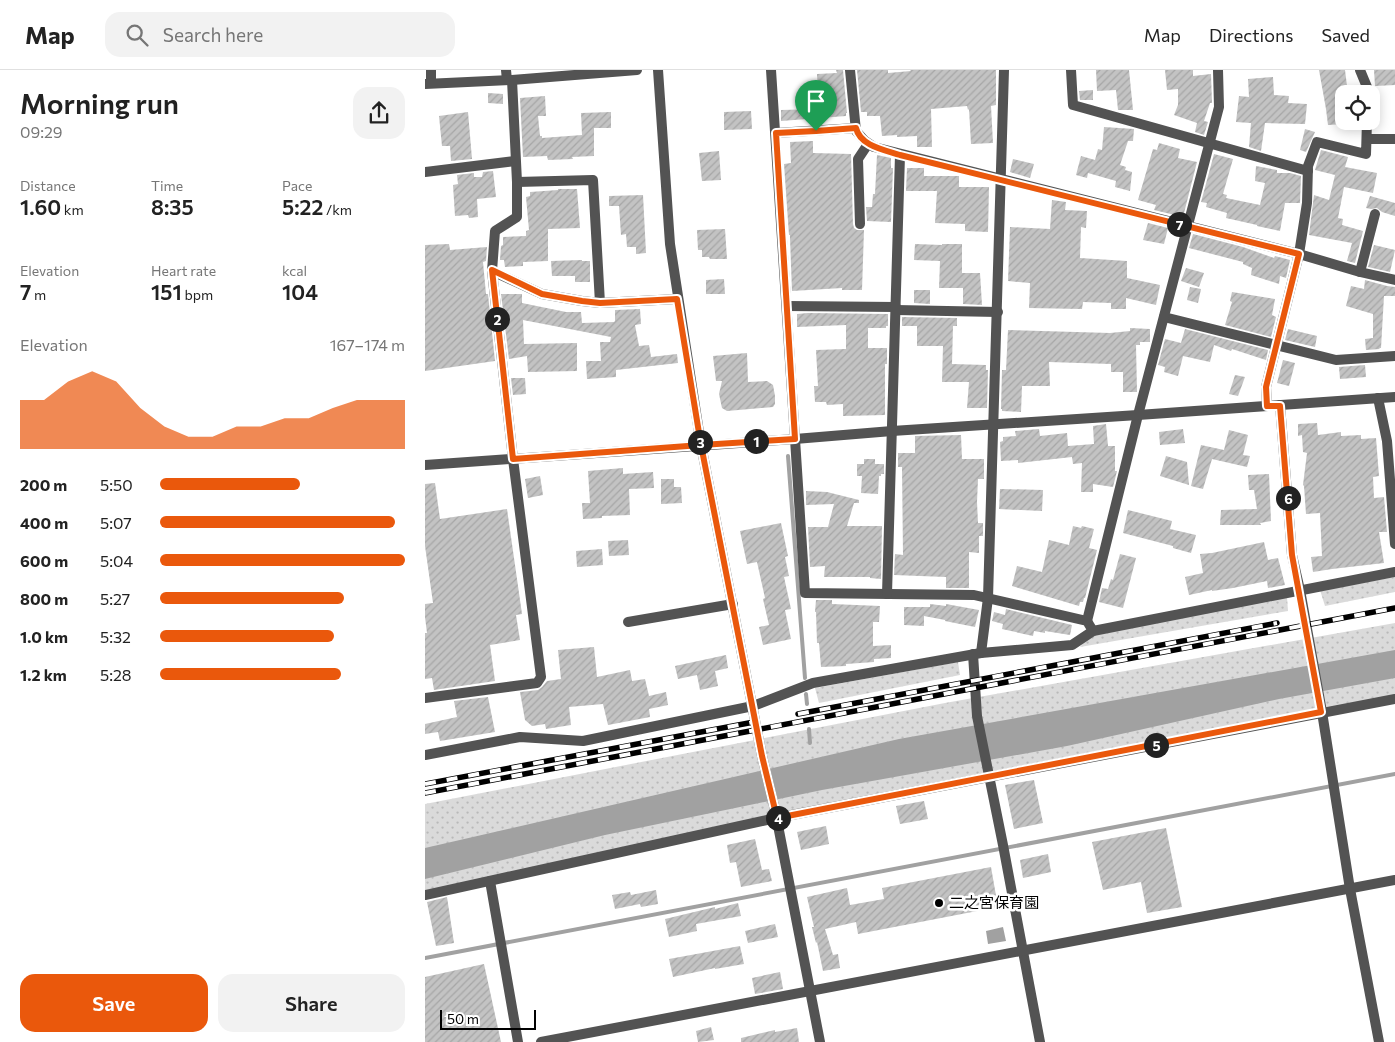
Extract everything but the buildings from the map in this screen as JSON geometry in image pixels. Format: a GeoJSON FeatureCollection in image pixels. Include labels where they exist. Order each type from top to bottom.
{"type":"FeatureCollection","features":[{"type":"Feature","properties":{"kind":"street"},"geometry":{"type":"LineString","coordinates":[[431,70],[428,84],[508,77],[637,70]]}},
{"type":"Feature","properties":{"kind":"street"},"geometry":{"type":"LineString","coordinates":[[659,70],[670,244],[701,445],[820,1042]]}},
{"type":"Feature","properties":{"kind":"street"},"geometry":{"type":"LineString","coordinates":[[771,70],[805,593],[973,595],[1087,621]]}},
{"type":"Feature","properties":{"kind":"street"},"geometry":{"type":"LineString","coordinates":[[850,70],[856,131],[869,144],[875,147],[900,155],[1299,254],[1395,280]]}},
{"type":"Feature","properties":{"kind":"street"},"geometry":{"type":"LineString","coordinates":[[1004,70],[988,598],[977,654],[977,716],[1040,1042]]}},
{"type":"Feature","properties":{"kind":"street"},"geometry":{"type":"LineString","coordinates":[[1071,70],[1073,105],[1308,171]]}},
{"type":"Feature","properties":{"kind":"street"},"geometry":{"type":"LineString","coordinates":[[1093,631],[1087,621],[1138,416],[1219,107],[1218,70]]}},
{"type":"Feature","properties":{"kind":"street"},"geometry":{"type":"LineString","coordinates":[[1360,70],[1366,85]]}},
{"type":"Feature","properties":{"kind":"street"},"geometry":{"type":"LineString","coordinates":[[425,698],[537,683],[541,677],[513,459],[492,270],[495,231],[517,217],[517,182],[508,77]]}},
{"type":"Feature","properties":{"kind":"street"},"geometry":{"type":"LineString","coordinates":[[776,133],[856,128]]}},
{"type":"Feature","properties":{"kind":"street"},"geometry":{"type":"LineString","coordinates":[[1267,406],[1266,387],[1299,254],[1307,202],[1308,166],[1317,142],[1366,154],[1367,130]]}},
{"type":"Feature","properties":{"kind":"street"},"geometry":{"type":"LineString","coordinates":[[1367,140],[1395,138]]}},
{"type":"Feature","properties":{"kind":"street"},"geometry":{"type":"LineString","coordinates":[[860,224],[858,159],[869,144]]}},
{"type":"Feature","properties":{"kind":"street"},"geometry":{"type":"LineString","coordinates":[[887,594],[900,155]]}},
{"type":"Feature","properties":{"kind":"street"},"geometry":{"type":"LineString","coordinates":[[425,172],[515,161]]}},
{"type":"Feature","properties":{"kind":"street"},"geometry":{"type":"LineString","coordinates":[[517,182],[593,180],[600,303]]}},
{"type":"Feature","properties":{"kind":"street"},"geometry":{"type":"LineString","coordinates":[[1360,272],[1375,214]]}},
{"type":"Feature","properties":{"kind":"street"},"geometry":{"type":"LineString","coordinates":[[492,270],[542,294],[582,301],[600,303],[677,299]]}},
{"type":"Feature","properties":{"kind":"street"},"geometry":{"type":"LineString","coordinates":[[787,306],[997,312]]}},
{"type":"Feature","properties":{"kind":"street"},"geometry":{"type":"LineString","coordinates":[[1164,316],[1336,360],[1395,356]]}},
{"type":"Feature","properties":{"kind":"street"},"geometry":{"type":"LineString","coordinates":[[425,464],[1395,397]]}},
{"type":"Feature","properties":{"kind":"street"},"geometry":{"type":"LineString","coordinates":[[1378,398],[1387,441],[1395,544]]}},
{"type":"Feature","properties":{"kind":"street"},"geometry":{"type":"LineString","coordinates":[[1280,406],[1292,555],[1300,590],[1350,889],[1379,1042]]}},
{"type":"Feature","properties":{"kind":"street"},"geometry":{"type":"LineString","coordinates":[[425,756],[520,737],[583,741],[753,706],[813,682],[977,654],[1072,645],[1093,631],[1395,572]]}},
{"type":"Feature","properties":{"kind":"street"},"geometry":{"type":"LineString","coordinates":[[628,622],[733,604]]}},
{"type":"Feature","properties":{"kind":"street"},"geometry":{"type":"LineString","coordinates":[[425,895],[776,814],[1321,710],[1395,699]]}},
{"type":"Feature","properties":{"kind":"street"},"geometry":{"type":"LineString","coordinates":[[541,1042],[1395,880]]}},
{"type":"Feature","properties":{"kind":"street"},"geometry":{"type":"LineString","coordinates":[[490,881],[518,1042]]}},
{"type":"Feature","properties":{"kind":"shaded area"},"geometry":{"type":"Polygon","coordinates":[[[1395,577],[1395,592],[1325,606],[1320,590],[1395,577]]]}},
{"type":"Feature","properties":{"kind":"shaded area"},"geometry":{"type":"Polygon","coordinates":[[[1287,597],[1288,611],[1080,647],[1093,631],[1287,597]]]}},
{"type":"Feature","properties":{"kind":"shaded area"},"geometry":{"type":"Polygon","coordinates":[[[1395,623],[1395,699],[1023,770],[425,895],[425,804],[945,703],[1395,623]]]}},
{"type":"Feature","properties":{"kind":"shaded area"},"geometry":{"type":"Polygon","coordinates":[[[1395,650],[1395,678],[1279,699],[1067,746],[822,790],[605,835],[425,879],[425,848],[899,739],[1395,650]]]}},
{"type":"Feature","properties":{"kind":"shaded area"},"geometry":{"type":"Polygon","coordinates":[[[958,662],[960,675],[819,703],[815,688],[958,662]]]}},
{"type":"Feature","properties":{"kind":"shaded area"},"geometry":{"type":"Polygon","coordinates":[[[1003,927],[1006,941],[988,944],[986,931],[1003,927]]]}},
{"type":"Feature","properties":{"kind":"waterway"},"geometry":{"type":"LineString","coordinates":[[788,456],[805,678]]}},
{"type":"Feature","properties":{"kind":"waterway"},"geometry":{"type":"LineString","coordinates":[[806,694],[807,704]]}},
{"type":"Feature","properties":{"kind":"waterway"},"geometry":{"type":"LineString","coordinates":[[809,729],[810,743]]}},
{"type":"Feature","properties":{"kind":"waterway"},"geometry":{"type":"LineString","coordinates":[[425,958],[1395,774]]}},
{"type":"Feature","properties":{"kind":"railway"},"geometry":{"type":"LineString","coordinates":[[425,793],[1395,608]]}},
{"type":"Feature","properties":{"kind":"railway"},"geometry":{"type":"LineString","coordinates":[[798,714],[1277,623]]}},
{"type":"Feature","properties":{"kind":"railway"},"geometry":{"type":"LineString","coordinates":[[425,784],[754,722]]}},
{"type":"Feature","properties":{"kind":"place","name":"二之宮保育園"},"geometry":{"type":"Point","coordinates":[939,903]}},
{"type":"Feature","properties":{"kind":"route"},"geometry":{"type":"LineString","coordinates":[[816,131],[776,133],[795,439],[701,445],[513,459],[492,270],[542,294],[582,301],[600,303],[677,299],[701,445],[762,756],[777,818],[1321,712],[1300,590],[1292,555],[1280,406],[1267,406],[1266,387],[1299,254],[900,155],[875,147],[865,141],[856,131],[856,128],[816,131]]}}]}
